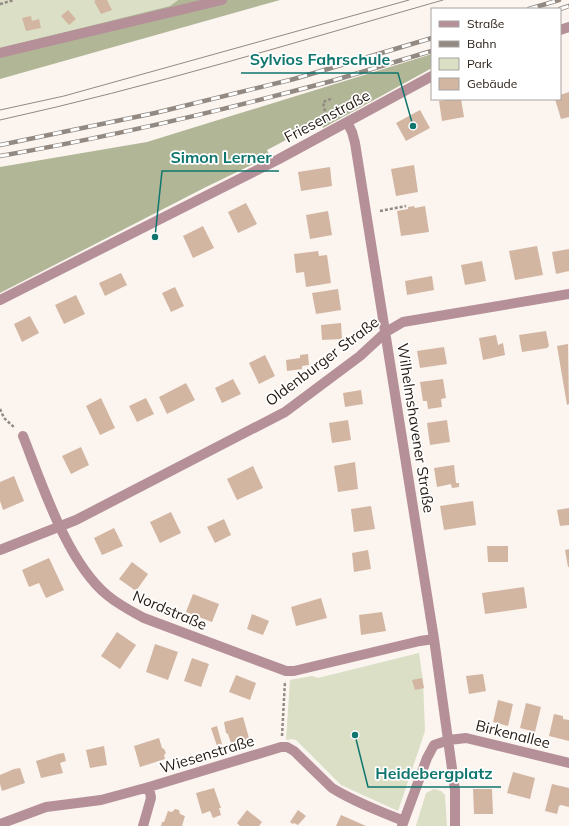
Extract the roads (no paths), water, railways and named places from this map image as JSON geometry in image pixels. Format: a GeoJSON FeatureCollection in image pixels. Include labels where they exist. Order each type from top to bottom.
{"type":"FeatureCollection","features":[{"type":"Feature","properties":{"kind":"street"},"geometry":{"type":"LineString","coordinates":[[0,53],[222,0]]}},
{"type":"Feature","properties":{"kind":"street","name":"Friesenstraße"},"geometry":{"type":"LineString","coordinates":[[0,300],[331,131],[431,77]]}},
{"type":"Feature","properties":{"kind":"street","name":"Wilhelmshavener Straße"},"geometry":{"type":"LineString","coordinates":[[347,122],[355,143],[434,639],[455,790],[455,826]]}},
{"type":"Feature","properties":{"kind":"street","name":"Oldenburger Straße"},"geometry":{"type":"LineString","coordinates":[[0,550],[76,520],[285,412],[360,356],[386,332],[403,322],[569,294]]}},
{"type":"Feature","properties":{"kind":"street","name":"Nordstraße"},"geometry":{"type":"LineString","coordinates":[[23,436],[60,527],[76,556],[86,571],[106,595],[125,609],[144,618],[286,671],[294,672],[420,641],[434,639]]}},
{"type":"Feature","properties":{"kind":"street","name":"Birkenallee"},"geometry":{"type":"LineString","coordinates":[[449,740],[466,738],[569,763]]}},
{"type":"Feature","properties":{"kind":"street"},"geometry":{"type":"LineString","coordinates":[[403,824],[427,758],[434,745],[449,740]]}},
{"type":"Feature","properties":{"kind":"street","name":"Wiesenstraße"},"geometry":{"type":"LineString","coordinates":[[0,824],[46,807],[101,800],[149,788],[281,747],[287,747],[294,751],[332,788],[403,824]]}},
{"type":"Feature","properties":{"kind":"street"},"geometry":{"type":"LineString","coordinates":[[143,826],[150,798],[149,788]]}},
{"type":"Feature","properties":{"kind":"tram line"},"geometry":{"type":"LineString","coordinates":[[0,110],[64,96],[409,0]]}},
{"type":"Feature","properties":{"kind":"tram line"},"geometry":{"type":"LineString","coordinates":[[0,120],[167,79],[443,0]]}},
{"type":"Feature","properties":{"kind":"railway"},"geometry":{"type":"LineString","coordinates":[[532,8],[559,0]]}},
{"type":"Feature","properties":{"kind":"railway"},"geometry":{"type":"LineString","coordinates":[[561,9],[569,6]]}},
{"type":"Feature","properties":{"kind":"railway"},"geometry":{"type":"LineString","coordinates":[[0,145],[155,113],[294,79],[431,38]]}},
{"type":"Feature","properties":{"kind":"railway"},"geometry":{"type":"LineString","coordinates":[[0,156],[124,132],[206,113],[328,82],[431,51]]}},
{"type":"Feature","properties":{"kind":"place","name":"Sylvios Fahrschule"},"geometry":{"type":"Point","coordinates":[413,126]}},
{"type":"Feature","properties":{"kind":"place","name":"Simon Lerner"},"geometry":{"type":"Point","coordinates":[155,237]}},
{"type":"Feature","properties":{"kind":"place","name":"Heidebergplatz"},"geometry":{"type":"Point","coordinates":[355,735]}}]}
